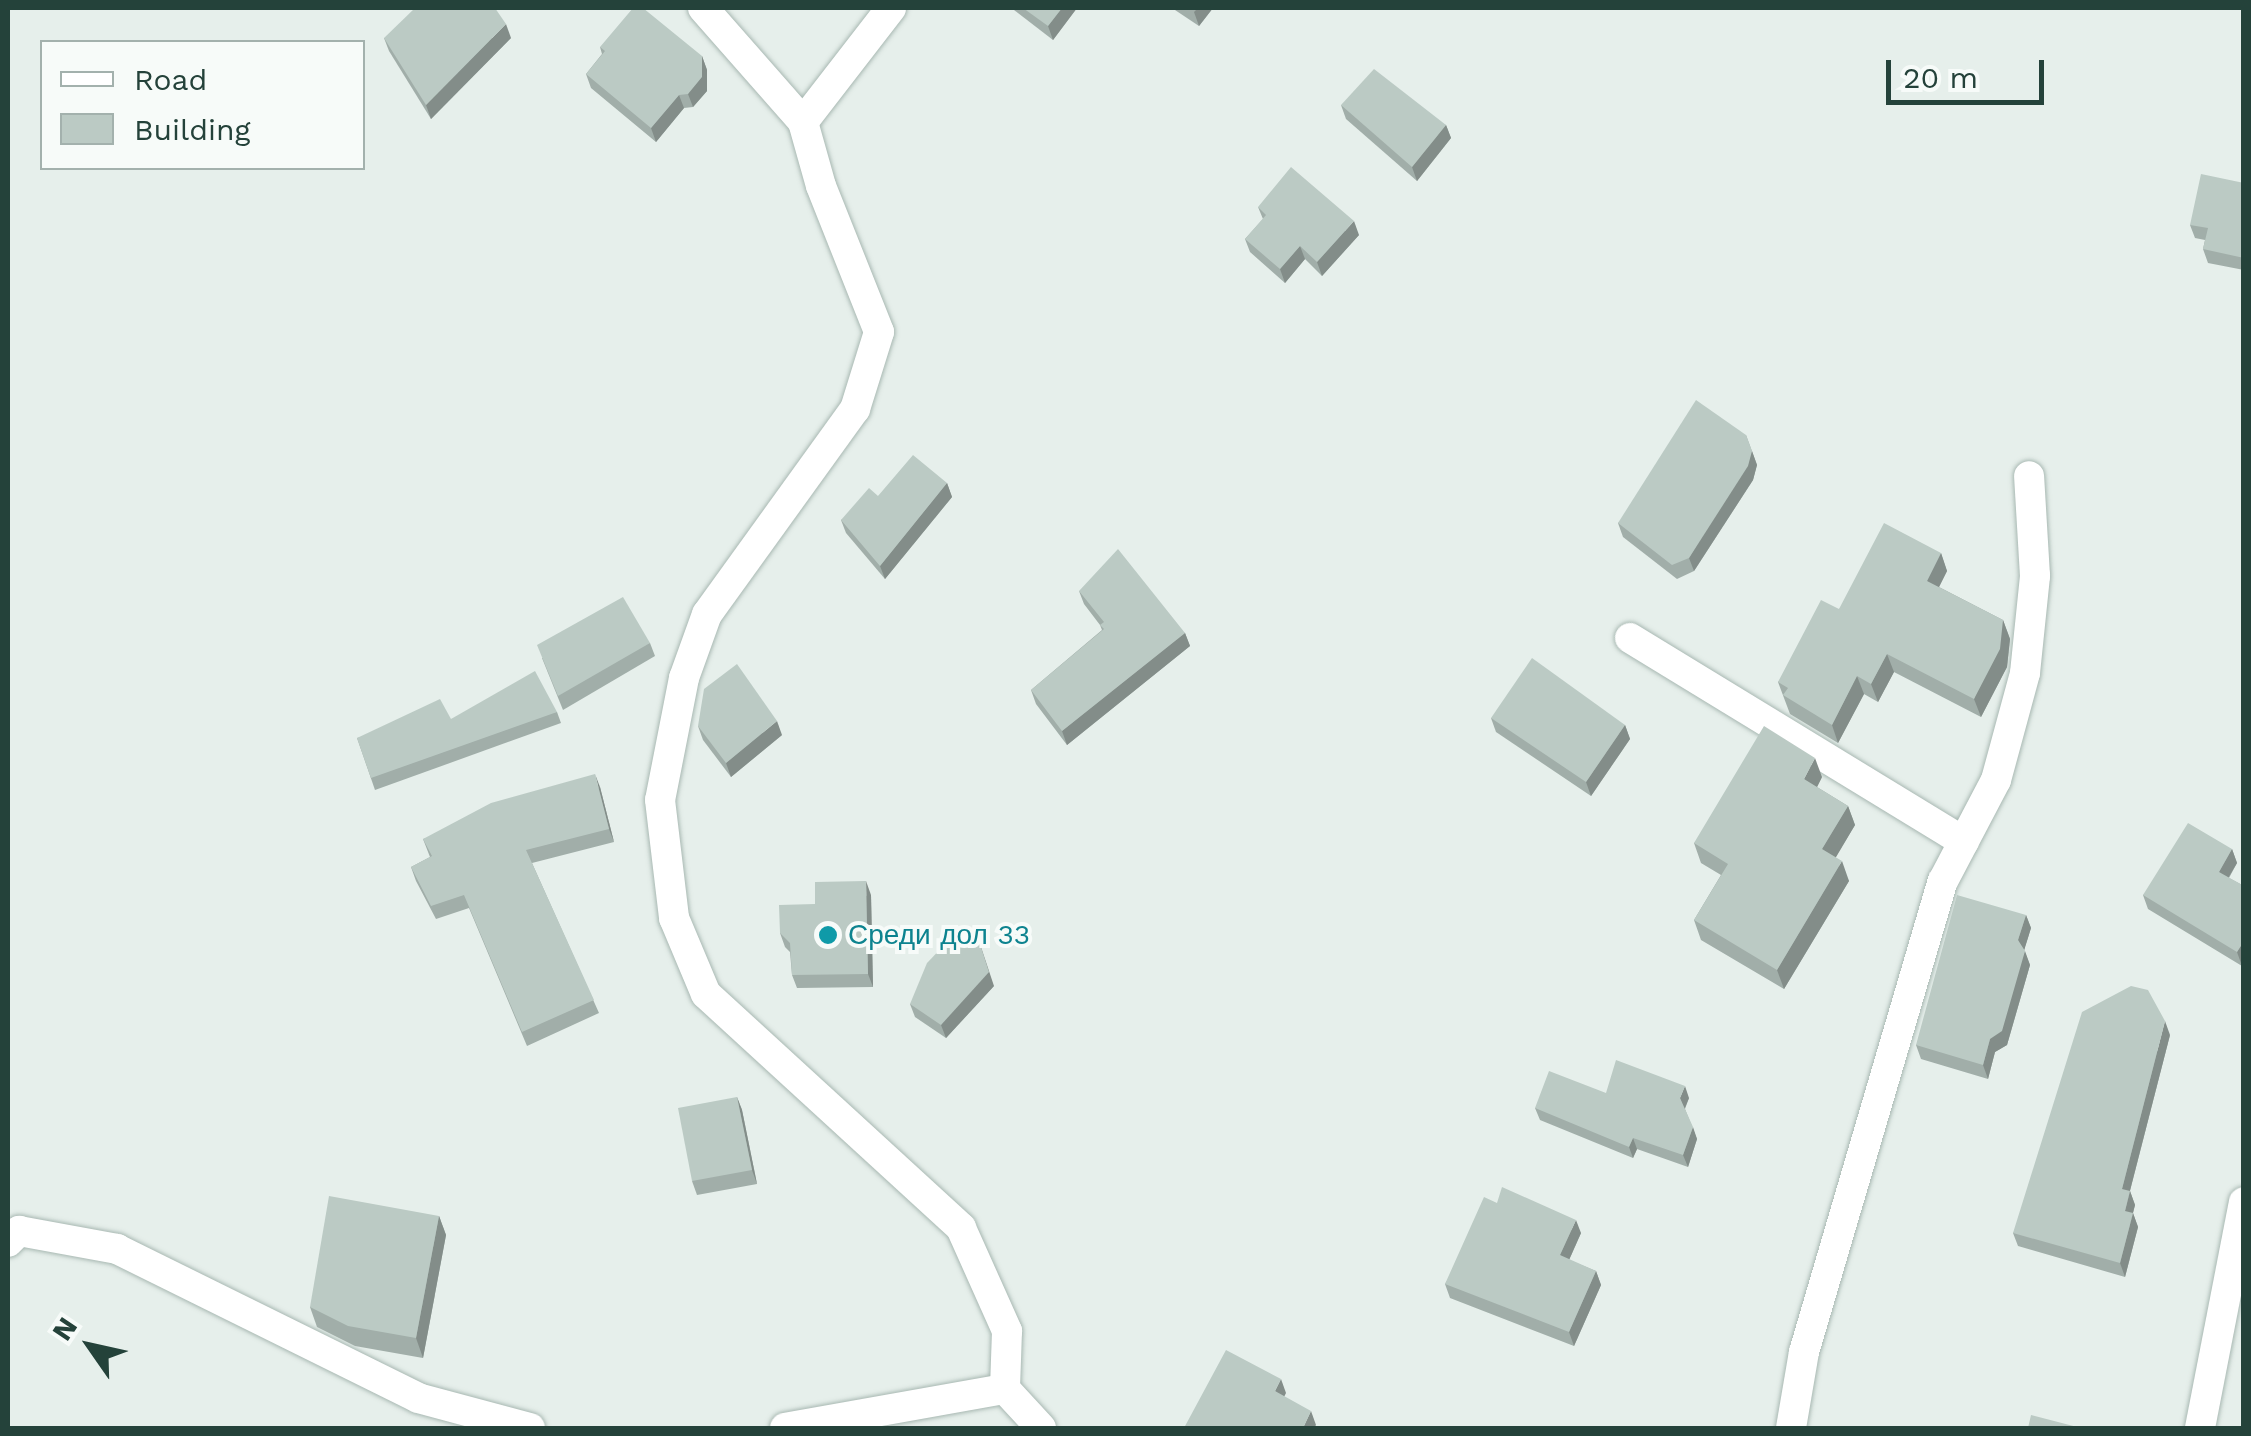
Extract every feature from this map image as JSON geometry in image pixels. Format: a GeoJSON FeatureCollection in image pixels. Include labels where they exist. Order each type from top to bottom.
{"type":"FeatureCollection","features":[{"type":"Feature","properties":{"kind":"street"},"geometry":{"type":"LineString","coordinates":[[703,8],[803,122],[821,186],[879,332],[855,409],[707,614],[684,678],[660,800],[674,918],[706,994],[960,1228],[1007,1331],[1006,1390],[1040,1428]]}},
{"type":"Feature","properties":{"kind":"street"},"geometry":{"type":"LineString","coordinates":[[803,122],[892,8]]}},
{"type":"Feature","properties":{"kind":"street"},"geometry":{"type":"LineString","coordinates":[[1791,1428],[1804,1352],[1943,881],[1996,780],[2025,673],[2034,576],[2029,476]]}},
{"type":"Feature","properties":{"kind":"street"},"geometry":{"type":"LineString","coordinates":[[1630,638],[1964,842]]}},
{"type":"Feature","properties":{"kind":"street"},"geometry":{"type":"LineString","coordinates":[[2200,1428],[2244,1202]]}},
{"type":"Feature","properties":{"kind":"street"},"geometry":{"type":"LineString","coordinates":[[8,1242],[19,1231],[117,1249],[418,1398],[530,1428]]}},
{"type":"Feature","properties":{"kind":"street"},"geometry":{"type":"LineString","coordinates":[[785,1428],[1006,1390]]}},
{"type":"Feature","properties":{"kind":"building"},"geometry":{"type":"Polygon","coordinates":[[[415,8],[495,8],[506,24],[426,105],[384,38],[415,8]]]}},
{"type":"Feature","properties":{"kind":"building"},"geometry":{"type":"Polygon","coordinates":[[[633,8],[643,8],[702,56],[702,77],[688,94],[679,95],[651,128],[586,74],[605,51],[600,47],[633,8]]]}},
{"type":"Feature","properties":{"kind":"building"},"geometry":{"type":"Polygon","coordinates":[[[1023,8],[1062,8],[1048,26],[1023,8]]]}},
{"type":"Feature","properties":{"kind":"building"},"geometry":{"type":"Polygon","coordinates":[[[1374,69],[1446,125],[1412,167],[1341,105],[1374,69]]]}},
{"type":"Feature","properties":{"kind":"building"},"geometry":{"type":"Polygon","coordinates":[[[1291,167],[1354,221],[1317,262],[1300,246],[1280,269],[1245,239],[1266,215],[1258,207],[1291,167]]]}},
{"type":"Feature","properties":{"kind":"building"},"geometry":{"type":"Polygon","coordinates":[[[2201,174],[2244,183],[2244,258],[2203,249],[2208,228],[2190,225],[2201,174]]]}},
{"type":"Feature","properties":{"kind":"building"},"geometry":{"type":"Polygon","coordinates":[[[1696,400],[1746,435],[1752,451],[1748,466],[1689,558],[1672,565],[1618,523],[1696,400]]]}},
{"type":"Feature","properties":{"kind":"building"},"geometry":{"type":"Polygon","coordinates":[[[913,455],[947,483],[880,566],[841,520],[869,488],[878,496],[913,455]]]}},
{"type":"Feature","properties":{"kind":"building"},"geometry":{"type":"Polygon","coordinates":[[[1884,523],[1941,553],[1927,581],[2003,620],[2000,649],[1974,699],[1887,654],[1871,684],[1857,676],[1832,725],[1783,695],[1788,688],[1778,682],[1821,600],[1839,609],[1884,523]]]}},
{"type":"Feature","properties":{"kind":"building"},"geometry":{"type":"Polygon","coordinates":[[[1118,549],[1185,633],[1062,731],[1031,690],[1104,629],[1100,625],[1104,622],[1079,591],[1118,549]]]}},
{"type":"Feature","properties":{"kind":"building"},"geometry":{"type":"Polygon","coordinates":[[[623,597],[650,643],[558,696],[537,645],[623,597]]]}},
{"type":"Feature","properties":{"kind":"building"},"geometry":{"type":"Polygon","coordinates":[[[1532,658],[1625,725],[1586,782],[1491,718],[1532,658]]]}},
{"type":"Feature","properties":{"kind":"building"},"geometry":{"type":"Polygon","coordinates":[[[737,664],[777,721],[726,763],[698,726],[704,689],[737,664]]]}},
{"type":"Feature","properties":{"kind":"building"},"geometry":{"type":"Polygon","coordinates":[[[535,671],[557,712],[371,778],[357,738],[440,699],[451,719],[535,671]]]}},
{"type":"Feature","properties":{"kind":"building"},"geometry":{"type":"Polygon","coordinates":[[[1764,726],[1815,758],[1804,779],[1848,806],[1822,849],[1842,861],[1777,970],[1694,920],[1728,864],[1694,843],[1764,726]]]}},
{"type":"Feature","properties":{"kind":"building"},"geometry":{"type":"Polygon","coordinates":[[[595,774],[609,829],[526,850],[594,1000],[522,1032],[464,895],[431,906],[411,867],[432,856],[423,839],[491,803],[595,774]]]}},
{"type":"Feature","properties":{"kind":"building"},"geometry":{"type":"Polygon","coordinates":[[[2188,823],[2232,849],[2219,872],[2244,886],[2244,941],[2237,952],[2143,895],[2188,823]]]}},
{"type":"Feature","properties":{"kind":"building","name":"Среди дол 33"},"geometry":{"type":"Polygon","coordinates":[[[866,881],[868,974],[792,975],[790,943],[780,933],[779,905],[815,904],[815,882],[866,881]]]}},
{"type":"Feature","properties":{"kind":"building"},"geometry":{"type":"Polygon","coordinates":[[[1957,895],[2026,915],[2018,940],[2025,951],[2002,1031],[1990,1039],[1983,1065],[1916,1045],[1957,895]]]}},
{"type":"Feature","properties":{"kind":"building"},"geometry":{"type":"Polygon","coordinates":[[[949,940],[980,944],[989,972],[941,1025],[910,1004],[927,963],[949,940]]]}},
{"type":"Feature","properties":{"kind":"building"},"geometry":{"type":"Polygon","coordinates":[[[2131,986],[2148,990],[2165,1021],[2122,1189],[2130,1191],[2125,1211],[2133,1213],[2120,1263],[2013,1233],[2082,1012],[2131,986]]]}},
{"type":"Feature","properties":{"kind":"building"},"geometry":{"type":"Polygon","coordinates":[[[1616,1060],[1685,1086],[1680,1098],[1693,1127],[1683,1155],[1633,1138],[1629,1147],[1535,1108],[1549,1071],[1606,1093],[1616,1060]]]}},
{"type":"Feature","properties":{"kind":"building"},"geometry":{"type":"Polygon","coordinates":[[[737,1097],[752,1170],[692,1181],[678,1108],[737,1097]]]}},
{"type":"Feature","properties":{"kind":"building"},"geometry":{"type":"Polygon","coordinates":[[[1502,1187],[1576,1220],[1560,1255],[1596,1271],[1569,1332],[1445,1284],[1484,1197],[1497,1203],[1502,1187]]]}},
{"type":"Feature","properties":{"kind":"building"},"geometry":{"type":"Polygon","coordinates":[[[329,1196],[439,1216],[416,1338],[348,1326],[310,1307],[329,1196]]]}},
{"type":"Feature","properties":{"kind":"building"},"geometry":{"type":"Polygon","coordinates":[[[1226,1350],[1281,1379],[1275,1391],[1311,1411],[1303,1428],[1184,1428],[1226,1350]]]}},
{"type":"Feature","properties":{"kind":"building"},"geometry":{"type":"Polygon","coordinates":[[[2031,1415],[2081,1428],[2028,1428],[2031,1415]]]}},
{"type":"Feature","properties":{"kind":"place","name":"Среди дол 33"},"geometry":{"type":"Point","coordinates":[828,935]}}]}
